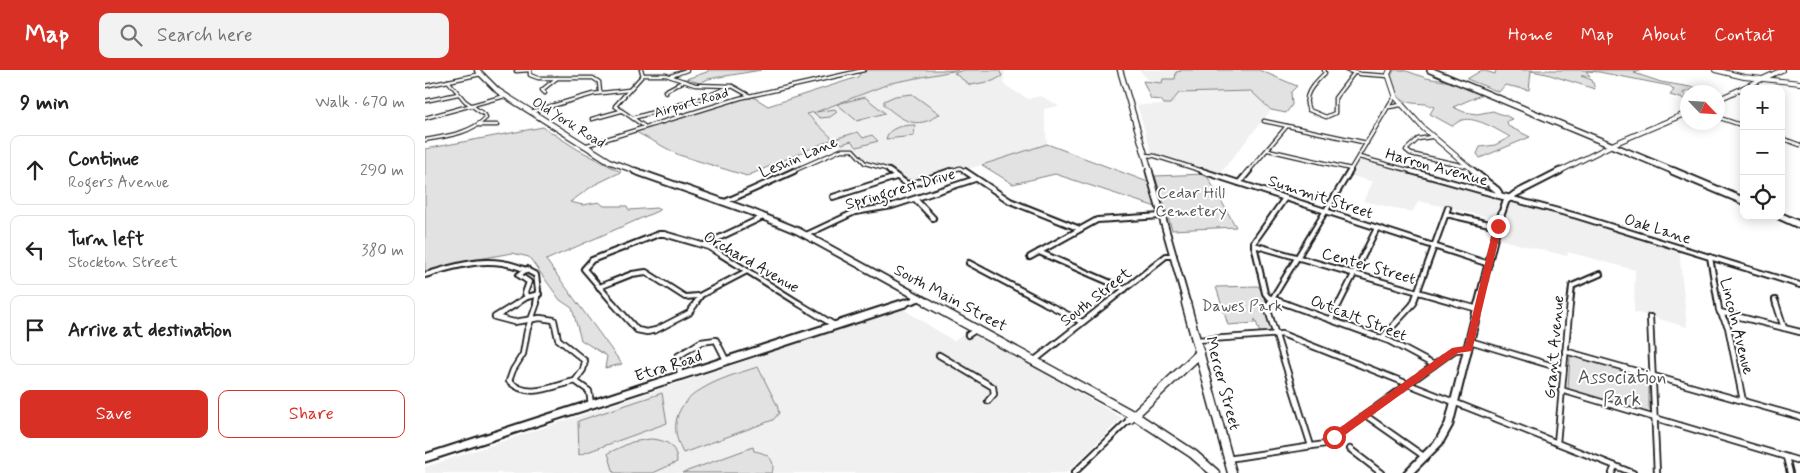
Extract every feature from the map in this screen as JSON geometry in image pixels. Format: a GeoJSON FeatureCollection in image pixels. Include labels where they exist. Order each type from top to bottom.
{"type":"FeatureCollection","features":[{"type":"Feature","properties":{"kind":"highway"},"geometry":{"type":"LineString","coordinates":[[1430,70],[1740,198]]}},
{"type":"Feature","properties":{"kind":"highway"},"geometry":{"type":"LineString","coordinates":[[1437,70],[1612,145]]}},
{"type":"Feature","properties":{"kind":"highway"},"geometry":{"type":"LineString","coordinates":[[1498,99],[1507,100]]}},
{"type":"Feature","properties":{"kind":"highway"},"geometry":{"type":"LineString","coordinates":[[1527,111],[1537,112]]}},
{"type":"Feature","properties":{"kind":"highway"},"geometry":{"type":"LineString","coordinates":[[1785,216],[1800,221]]}},
{"type":"Feature","properties":{"kind":"highway"},"geometry":{"type":"LineString","coordinates":[[1785,218],[1800,225]]}},
{"type":"Feature","properties":{"kind":"main road","name":"Mercer Street"},"geometry":{"type":"LineString","coordinates":[[1120,70],[1174,256],[1232,473]]}},
{"type":"Feature","properties":{"kind":"main road"},"geometry":{"type":"LineString","coordinates":[[1390,70],[1388,76],[1401,105],[1431,137],[1497,193]]}},
{"type":"Feature","properties":{"kind":"main road"},"geometry":{"type":"LineString","coordinates":[[1715,70],[1747,80],[1748,85],[1782,70]]}},
{"type":"Feature","properties":{"kind":"main road","name":"Old York Road"},"geometry":{"type":"LineString","coordinates":[[479,72],[505,96],[583,146],[618,165],[656,180]]}},
{"type":"Feature","properties":{"kind":"main road"},"geometry":{"type":"LineString","coordinates":[[1729,74],[1793,82]]}},
{"type":"Feature","properties":{"kind":"main road"},"geometry":{"type":"LineString","coordinates":[[1772,74],[1777,79],[1800,83]]}},
{"type":"Feature","properties":{"kind":"main road"},"geometry":{"type":"LineString","coordinates":[[1725,96],[1740,89]]}},
{"type":"Feature","properties":{"kind":"main road"},"geometry":{"type":"LineString","coordinates":[[1408,473],[1425,457],[1446,432],[1456,402],[1498,226],[1504,206],[1509,198],[1612,145],[1680,116]]}},
{"type":"Feature","properties":{"kind":"main road","name":"South Main Street"},"geometry":{"type":"LineString","coordinates":[[656,180],[765,216],[806,235],[1035,360],[1178,444],[1215,473]]}},
{"type":"Feature","properties":{"kind":"main road","name":"Harron Avenue"},"geometry":{"type":"LineString","coordinates":[[1497,193],[1509,198]]}},
{"type":"Feature","properties":{"kind":"main road","name":"Etra Road"},"geometry":{"type":"LineString","coordinates":[[425,458],[920,298]]}},
{"type":"Feature","properties":{"kind":"main road"},"geometry":{"type":"LineString","coordinates":[[1132,417],[1200,353]]}},
{"type":"Feature","properties":{"kind":"street"},"geometry":{"type":"LineString","coordinates":[[516,71],[530,70],[529,74],[532,77],[593,78],[599,82],[600,92]]}},
{"type":"Feature","properties":{"kind":"street"},"geometry":{"type":"LineString","coordinates":[[641,70],[643,75]]}},
{"type":"Feature","properties":{"kind":"street"},"geometry":{"type":"LineString","coordinates":[[645,126],[615,105],[643,75],[671,76],[687,70]]}},
{"type":"Feature","properties":{"kind":"street","name":"Airport Road"},"geometry":{"type":"LineString","coordinates":[[583,146],[750,96],[864,70]]}},
{"type":"Feature","properties":{"kind":"street"},"geometry":{"type":"LineString","coordinates":[[1324,70],[1325,73],[1308,94],[1306,104],[1309,110],[1326,117],[1335,113],[1335,98],[1354,73]]}},
{"type":"Feature","properties":{"kind":"street"},"geometry":{"type":"LineString","coordinates":[[1346,70],[1354,73],[1388,76]]}},
{"type":"Feature","properties":{"kind":"street"},"geometry":{"type":"LineString","coordinates":[[425,86],[479,72]]}},
{"type":"Feature","properties":{"kind":"street"},"geometry":{"type":"LineString","coordinates":[[671,76],[684,82],[695,84],[732,86],[750,96]]}},
{"type":"Feature","properties":{"kind":"street"},"geometry":{"type":"LineString","coordinates":[[545,93],[541,91],[542,89],[557,78]]}},
{"type":"Feature","properties":{"kind":"street"},"geometry":{"type":"LineString","coordinates":[[448,81],[458,94],[486,117],[478,125]]}},
{"type":"Feature","properties":{"kind":"street"},"geometry":{"type":"LineString","coordinates":[[666,93],[665,90],[669,87],[684,82]]}},
{"type":"Feature","properties":{"kind":"street"},"geometry":{"type":"LineString","coordinates":[[633,118],[698,100],[732,86]]}},
{"type":"Feature","properties":{"kind":"street"},"geometry":{"type":"LineString","coordinates":[[531,112],[600,92],[629,90]]}},
{"type":"Feature","properties":{"kind":"street"},"geometry":{"type":"LineString","coordinates":[[425,101],[458,94]]}},
{"type":"Feature","properties":{"kind":"street"},"geometry":{"type":"LineString","coordinates":[[1311,446],[1267,310],[1272,298],[1395,95]]}},
{"type":"Feature","properties":{"kind":"street"},"geometry":{"type":"LineString","coordinates":[[425,118],[505,96]]}},
{"type":"Feature","properties":{"kind":"street"},"geometry":{"type":"LineString","coordinates":[[1389,107],[1401,105]]}},
{"type":"Feature","properties":{"kind":"street"},"geometry":{"type":"LineString","coordinates":[[592,119],[621,111]]}},
{"type":"Feature","properties":{"kind":"street"},"geometry":{"type":"LineString","coordinates":[[1725,119],[1740,124]]}},
{"type":"Feature","properties":{"kind":"street"},"geometry":{"type":"LineString","coordinates":[[1264,121],[1367,143]]}},
{"type":"Feature","properties":{"kind":"street"},"geometry":{"type":"LineString","coordinates":[[425,140],[457,133],[478,125],[497,125]]}},
{"type":"Feature","properties":{"kind":"street"},"geometry":{"type":"LineString","coordinates":[[1239,183],[1287,126]]}},
{"type":"Feature","properties":{"kind":"street"},"geometry":{"type":"LineString","coordinates":[[1431,137],[1418,139],[1406,150],[1411,154],[1465,166]]}},
{"type":"Feature","properties":{"kind":"street"},"geometry":{"type":"LineString","coordinates":[[1785,139],[1800,144]]}},
{"type":"Feature","properties":{"kind":"street","name":"Leshin Lane"},"geometry":{"type":"LineString","coordinates":[[725,202],[843,149],[853,150],[865,163],[887,169],[905,183],[913,184],[960,168],[975,179]]}},
{"type":"Feature","properties":{"kind":"street"},"geometry":{"type":"LineString","coordinates":[[1268,150],[1351,169]]}},
{"type":"Feature","properties":{"kind":"street","name":"Summit Street"},"geometry":{"type":"LineString","coordinates":[[1145,155],[1155,156],[1489,264]]}},
{"type":"Feature","properties":{"kind":"street","name":"Harron Avenue"},"geometry":{"type":"LineString","coordinates":[[1359,157],[1497,193]]}},
{"type":"Feature","properties":{"kind":"street"},"geometry":{"type":"LineString","coordinates":[[833,197],[896,177]]}},
{"type":"Feature","properties":{"kind":"street"},"geometry":{"type":"LineString","coordinates":[[975,179],[1010,201],[1065,221],[1080,229]]}},
{"type":"Feature","properties":{"kind":"street","name":"Springcrest Drive"},"geometry":{"type":"LineString","coordinates":[[806,235],[850,213],[885,208],[975,179]]}},
{"type":"Feature","properties":{"kind":"street"},"geometry":{"type":"LineString","coordinates":[[1272,298],[1265,293],[1254,242],[1285,198]]}},
{"type":"Feature","properties":{"kind":"street","name":"Oak Lane"},"geometry":{"type":"LineString","coordinates":[[1509,198],[1571,214],[1800,285]]}},
{"type":"Feature","properties":{"kind":"street"},"geometry":{"type":"LineString","coordinates":[[915,199],[933,218]]}},
{"type":"Feature","properties":{"kind":"street"},"geometry":{"type":"LineString","coordinates":[[1382,338],[1410,308],[1448,208]]}},
{"type":"Feature","properties":{"kind":"street"},"geometry":{"type":"LineString","coordinates":[[1446,214],[1498,226]]}},
{"type":"Feature","properties":{"kind":"street"},"geometry":{"type":"LineString","coordinates":[[704,245],[765,216]]}},
{"type":"Feature","properties":{"kind":"street"},"geometry":{"type":"LineString","coordinates":[[1029,257],[1094,221],[1106,218],[1162,216]]}},
{"type":"Feature","properties":{"kind":"street"},"geometry":{"type":"LineString","coordinates":[[657,227],[659,234],[592,260],[585,265],[584,269],[637,330],[642,332],[656,330],[689,313],[701,294]]}},
{"type":"Feature","properties":{"kind":"street"},"geometry":{"type":"LineString","coordinates":[[1331,319],[1377,228]]}},
{"type":"Feature","properties":{"kind":"street","name":"Orchard Avenue"},"geometry":{"type":"LineString","coordinates":[[659,234],[704,245],[834,325]]}},
{"type":"Feature","properties":{"kind":"street","name":"Center Street"},"geometry":{"type":"LineString","coordinates":[[1254,245],[1478,309]]}},
{"type":"Feature","properties":{"kind":"street"},"geometry":{"type":"LineString","coordinates":[[1039,252],[1072,268],[1095,275],[1125,289]]}},
{"type":"Feature","properties":{"kind":"street","name":"South Street"},"geometry":{"type":"LineString","coordinates":[[1035,360],[1166,256],[1174,256]]}},
{"type":"Feature","properties":{"kind":"street","name":"Lincoln Avenue"},"geometry":{"type":"LineString","coordinates":[[1710,257],[1719,312],[1728,327],[1743,401]]}},
{"type":"Feature","properties":{"kind":"street"},"geometry":{"type":"LineString","coordinates":[[425,275],[473,263],[491,261],[517,264],[536,275],[539,294],[533,319],[527,333],[524,352],[509,377],[511,385],[520,391],[532,392],[575,380],[583,370],[585,360],[558,339],[554,320],[549,318],[533,319],[509,322],[495,317],[527,297],[539,294]]}},
{"type":"Feature","properties":{"kind":"street"},"geometry":{"type":"LineString","coordinates":[[969,264],[1083,322]]}},
{"type":"Feature","properties":{"kind":"street"},"geometry":{"type":"LineString","coordinates":[[527,269],[519,275],[529,282],[525,293],[527,297]]}},
{"type":"Feature","properties":{"kind":"street"},"geometry":{"type":"LineString","coordinates":[[599,287],[632,274],[646,272],[685,297],[694,297],[747,271]]}},
{"type":"Feature","properties":{"kind":"street","name":"Grant Avenue"},"geometry":{"type":"LineString","coordinates":[[1557,443],[1571,286],[1576,282],[1596,278],[1600,274]]}},
{"type":"Feature","properties":{"kind":"street","name":"Outcalt Street"},"geometry":{"type":"LineString","coordinates":[[1272,298],[1382,338],[1407,349],[1435,365]]}},
{"type":"Feature","properties":{"kind":"street"},"geometry":{"type":"LineString","coordinates":[[1775,300],[1784,328]]}},
{"type":"Feature","properties":{"kind":"street"},"geometry":{"type":"LineString","coordinates":[[1719,312],[1800,332]]}},
{"type":"Feature","properties":{"kind":"street"},"geometry":{"type":"LineString","coordinates":[[1650,317],[1657,473]]}},
{"type":"Feature","properties":{"kind":"street"},"geometry":{"type":"LineString","coordinates":[[1197,340],[1282,334],[1633,473]]}},
{"type":"Feature","properties":{"kind":"street"},"geometry":{"type":"LineString","coordinates":[[680,376],[679,356],[701,342],[716,340],[726,360]]}},
{"type":"Feature","properties":{"kind":"street"},"geometry":{"type":"LineString","coordinates":[[1471,341],[1563,369]]}},
{"type":"Feature","properties":{"kind":"street"},"geometry":{"type":"LineString","coordinates":[[1228,460],[1325,444],[1455,350],[1469,349]]}},
{"type":"Feature","properties":{"kind":"street"},"geometry":{"type":"LineString","coordinates":[[1565,351],[1800,417]]}},
{"type":"Feature","properties":{"kind":"street"},"geometry":{"type":"LineString","coordinates":[[939,355],[993,387],[994,394],[988,401]]}},
{"type":"Feature","properties":{"kind":"street"},"geometry":{"type":"LineString","coordinates":[[575,380],[587,388],[591,404]]}},
{"type":"Feature","properties":{"kind":"street"},"geometry":{"type":"LineString","coordinates":[[1561,390],[1800,461]]}},
{"type":"Feature","properties":{"kind":"street"},"geometry":{"type":"LineString","coordinates":[[1365,415],[1425,457]]}},
{"type":"Feature","properties":{"kind":"street"},"geometry":{"type":"LineString","coordinates":[[1074,473],[1132,417]]}},
{"type":"Feature","properties":{"kind":"street"},"geometry":{"type":"LineString","coordinates":[[1350,449],[1381,473]]}},
{"type":"Feature","properties":{"kind":"street"},"geometry":{"type":"LineString","coordinates":[[1786,457],[1790,473]]}},
{"type":"Feature","properties":{"kind":"street"},"geometry":{"type":"LineString","coordinates":[[1612,473],[1615,466]]}},
{"type":"Feature","properties":{"kind":"shaded area"},"geometry":{"type":"Polygon","coordinates":[[[958,70],[1003,70],[1005,72],[1003,83],[1006,86],[1028,99],[1041,96],[1059,106],[1044,109],[1047,144],[959,172],[950,170],[907,183],[885,167],[867,162],[856,148],[842,148],[807,115],[891,83],[958,70]]]}},
{"type":"Feature","properties":{"kind":"shaded area"},"geometry":{"type":"Polygon","coordinates":[[[1139,70],[1182,71],[1176,79],[1162,83],[1149,81],[1139,70]]]}},
{"type":"Feature","properties":{"kind":"shaded area"},"geometry":{"type":"Polygon","coordinates":[[[1251,91],[1271,110],[1218,176],[1152,155],[1137,105],[1170,104],[1179,93],[1251,91]]]}},
{"type":"Feature","properties":{"kind":"shaded area"},"geometry":{"type":"Polygon","coordinates":[[[1359,159],[1501,197],[1496,219],[1419,201],[1412,212],[1363,201],[1373,182],[1349,175],[1359,159]]]}},
{"type":"Feature","properties":{"kind":"shaded area"},"geometry":{"type":"Polygon","coordinates":[[[1513,201],[1540,206],[1679,249],[1687,327],[1634,312],[1635,270],[1568,252],[1567,256],[1498,239],[1506,210],[1513,201]]]}},
{"type":"Feature","properties":{"kind":"shaded area"},"geometry":{"type":"Polygon","coordinates":[[[903,309],[954,341],[969,330],[1122,418],[1066,473],[425,473],[425,467],[903,309]]]}},
{"type":"Feature","properties":{"kind":"green space"},"geometry":{"type":"Polygon","coordinates":[[[708,70],[761,70],[708,79],[700,83],[686,79],[708,70]]]}},
{"type":"Feature","properties":{"kind":"green space"},"geometry":{"type":"Polygon","coordinates":[[[868,70],[958,70],[891,83],[816,112],[835,109],[837,112],[830,117],[820,118],[815,112],[807,114],[833,139],[747,176],[679,155],[634,131],[752,96],[768,106],[858,77],[860,74],[856,73],[868,70]]]}},
{"type":"Feature","properties":{"kind":"green space"},"geometry":{"type":"Polygon","coordinates":[[[964,70],[999,70],[1002,76],[993,81],[970,85],[954,73],[964,70]]]}},
{"type":"Feature","properties":{"kind":"green space"},"geometry":{"type":"Polygon","coordinates":[[[1180,70],[1259,70],[1297,86],[1291,92],[1292,105],[1286,113],[1271,110],[1251,91],[1179,93],[1170,104],[1164,104],[1161,100],[1151,99],[1143,81],[1162,83],[1163,79],[1175,79],[1176,72],[1180,70]]]}},
{"type":"Feature","properties":{"kind":"green space"},"geometry":{"type":"Polygon","coordinates":[[[1394,70],[1404,70],[1426,78],[1451,82],[1481,95],[1453,107],[1464,112],[1477,114],[1493,111],[1512,119],[1507,121],[1508,126],[1530,137],[1480,158],[1477,154],[1480,147],[1495,145],[1510,137],[1474,120],[1462,120],[1452,126],[1430,114],[1434,107],[1399,99],[1391,76],[1394,70]]]}},
{"type":"Feature","properties":{"kind":"green space"},"geometry":{"type":"Polygon","coordinates":[[[1482,70],[1495,74],[1496,70],[1643,70],[1634,73],[1661,82],[1680,85],[1680,98],[1670,95],[1674,90],[1670,86],[1599,72],[1586,71],[1590,76],[1581,76],[1592,80],[1595,89],[1531,71],[1529,90],[1505,85],[1499,92],[1467,79],[1482,70]]]}},
{"type":"Feature","properties":{"kind":"green space"},"geometry":{"type":"Polygon","coordinates":[[[912,94],[940,114],[930,120],[916,123],[899,117],[884,105],[884,101],[895,96],[912,94]]]}},
{"type":"Feature","properties":{"kind":"green space"},"geometry":{"type":"Polygon","coordinates":[[[865,97],[885,113],[857,121],[837,104],[865,97]]]}},
{"type":"Feature","properties":{"kind":"green space"},"geometry":{"type":"Polygon","coordinates":[[[915,125],[914,136],[886,139],[893,129],[915,125]]]}},
{"type":"Feature","properties":{"kind":"green space"},"geometry":{"type":"Polygon","coordinates":[[[543,127],[577,149],[621,172],[594,185],[570,202],[583,205],[599,202],[604,206],[627,206],[629,210],[656,208],[660,210],[546,260],[622,364],[605,368],[607,356],[581,340],[572,308],[560,300],[529,257],[512,253],[473,260],[425,273],[425,149],[543,127]]]}},
{"type":"Feature","properties":{"kind":"green space"},"geometry":{"type":"Polygon","coordinates":[[[858,132],[863,138],[872,135],[878,141],[857,147],[851,141],[842,144],[837,138],[858,132]]]}},
{"type":"Feature","properties":{"kind":"green space","name":"Cedar Hill Cemetery"},"geometry":{"type":"Polygon","coordinates":[[[1047,144],[1148,182],[1156,207],[1055,174],[1013,184],[982,165],[1047,144]]]}},
{"type":"Feature","properties":{"kind":"green space","name":"Cedar Hill Cemetery"},"geometry":{"type":"Polygon","coordinates":[[[1206,174],[1236,227],[1172,230],[1155,176],[1206,174]]]}},
{"type":"Feature","properties":{"kind":"green space","name":"Dawes Park"},"geometry":{"type":"Polygon","coordinates":[[[1258,286],[1268,299],[1264,307],[1272,332],[1260,333],[1255,319],[1255,323],[1228,325],[1216,287],[1258,286]]]}},
{"type":"Feature","properties":{"kind":"green space","name":"Association Park"},"geometry":{"type":"Polygon","coordinates":[[[1572,355],[1649,377],[1649,407],[1651,412],[1649,414],[1568,389],[1570,357],[1572,355]]]}},
{"type":"Feature","properties":{"kind":"green space"},"geometry":{"type":"Polygon","coordinates":[[[758,367],[777,405],[779,413],[773,420],[683,453],[676,434],[677,418],[683,405],[709,385],[758,367]]]}},
{"type":"Feature","properties":{"kind":"green space"},"geometry":{"type":"Polygon","coordinates":[[[662,393],[667,423],[579,455],[578,421],[662,393]]]}},
{"type":"Feature","properties":{"kind":"green space"},"geometry":{"type":"Polygon","coordinates":[[[650,439],[669,444],[675,451],[677,462],[653,473],[614,473],[608,453],[632,442],[650,439]]]}},
{"type":"Feature","properties":{"kind":"green space"},"geometry":{"type":"Polygon","coordinates":[[[753,447],[754,451],[763,453],[771,460],[773,464],[772,473],[682,473],[753,447]]]}},
{"type":"Feature","properties":{"kind":"route"},"geometry":{"type":"LineString","coordinates":[[1334,437],[1455,350],[1469,349],[1498,226]]}}]}
